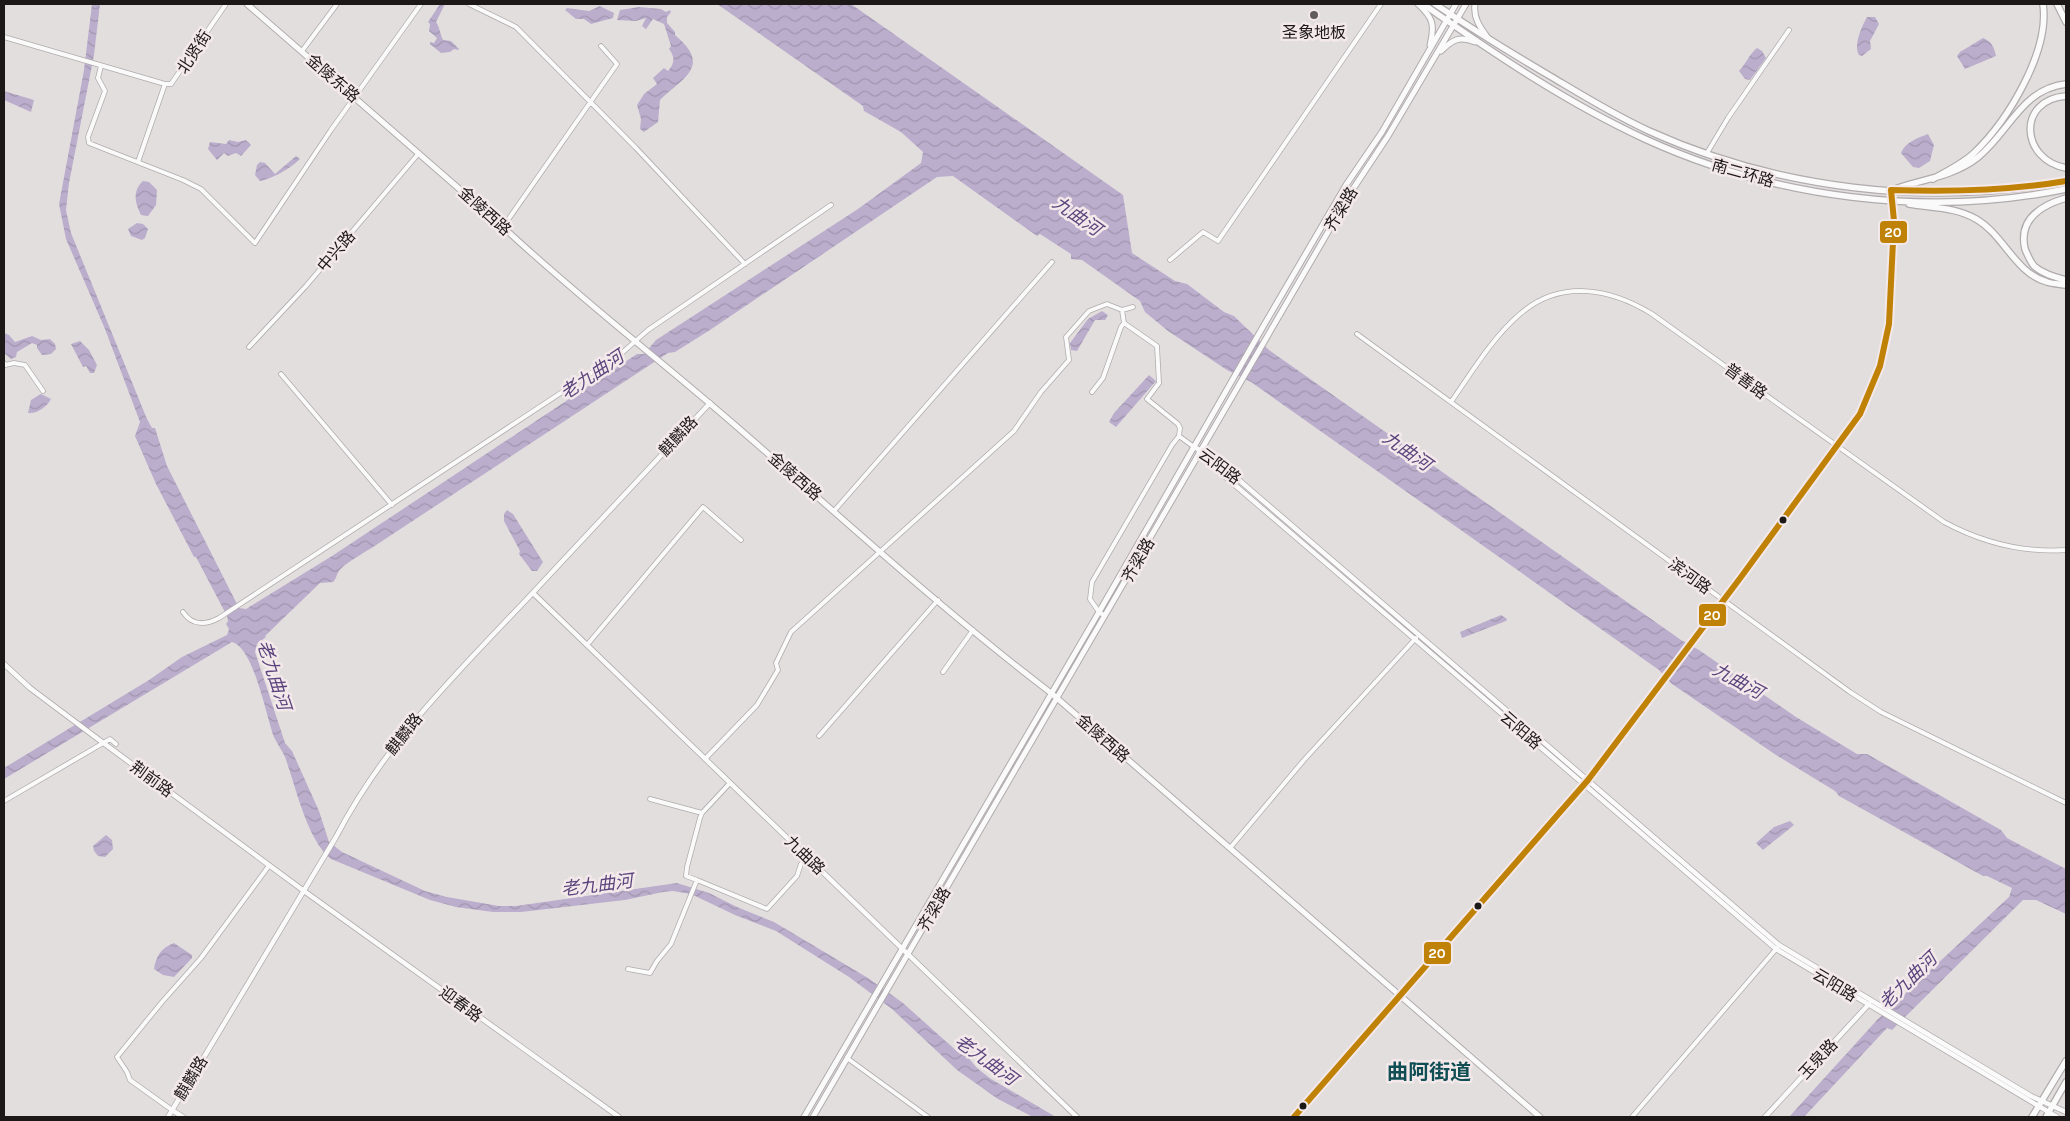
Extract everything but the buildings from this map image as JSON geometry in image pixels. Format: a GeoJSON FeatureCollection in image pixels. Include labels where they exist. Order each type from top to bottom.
{"type":"FeatureCollection","features":[{"type":"Feature","properties":{"kind":"main road","name":"金陵东路"},"geometry":{"type":"LineString","coordinates":[[247,4],[419,153]]}},
{"type":"Feature","properties":{"kind":"main road"},"geometry":{"type":"LineString","coordinates":[[1418,4],[1428,13],[1432,20],[1433,31],[1429,50]]}},
{"type":"Feature","properties":{"kind":"main road","name":"南二环路"},"geometry":{"type":"LineString","coordinates":[[1423,4],[1453,26],[1555,89],[1621,126],[1687,155],[1745,175],[1807,189],[1892,201],[1947,201],[2000,198],[2066,189]]}},
{"type":"Feature","properties":{"kind":"main road","name":"南二环路"},"geometry":{"type":"LineString","coordinates":[[1435,4],[1490,40],[1624,119],[1649,131],[1707,153],[1777,174],[1839,185],[1944,193],[2000,190],[2066,181]]}},
{"type":"Feature","properties":{"kind":"main road","name":"齐梁路"},"geometry":{"type":"LineString","coordinates":[[804,1117],[1346,185],[1382,132],[1456,4]]}},
{"type":"Feature","properties":{"kind":"main road","name":"齐梁路"},"geometry":{"type":"LineString","coordinates":[[813,1117],[1353,189],[1388,136],[1466,4]]}},
{"type":"Feature","properties":{"kind":"main road"},"geometry":{"type":"LineString","coordinates":[[1475,4],[1474,11],[1477,24],[1490,40]]}},
{"type":"Feature","properties":{"kind":"main road"},"geometry":{"type":"LineString","coordinates":[[1994,136],[2028,76],[2040,47],[2044,15],[2043,4]]}},
{"type":"Feature","properties":{"kind":"main road"},"geometry":{"type":"LineString","coordinates":[[2058,4],[2066,22]]}},
{"type":"Feature","properties":{"kind":"main road"},"geometry":{"type":"LineString","coordinates":[[1436,56],[1450,42],[1459,38],[1486,46]]}},
{"type":"Feature","properties":{"kind":"main road"},"geometry":{"type":"LineString","coordinates":[[1891,190],[1916,181],[1933,179],[1954,172],[1978,157],[1994,136],[2039,92],[2053,85],[2066,84]]}},
{"type":"Feature","properties":{"kind":"main road"},"geometry":{"type":"LineString","coordinates":[[2066,96],[2053,97],[2043,103],[2036,110],[2031,120],[2030,131],[2032,143],[2042,158],[2056,166],[2066,168]]}},
{"type":"Feature","properties":{"kind":"main road"},"geometry":{"type":"LineString","coordinates":[[1621,126],[1624,119]]}},
{"type":"Feature","properties":{"kind":"main road","name":"金陵西路"},"geometry":{"type":"LineString","coordinates":[[419,153],[537,258],[710,403],[973,630],[1057,698],[1540,1117]]}},
{"type":"Feature","properties":{"kind":"main road"},"geometry":{"type":"LineString","coordinates":[[2066,198],[2039,209],[2029,219],[2024,231],[2027,254],[2034,265],[2046,274],[2066,280]]}},
{"type":"Feature","properties":{"kind":"main road"},"geometry":{"type":"LineString","coordinates":[[1892,201],[1956,210],[1976,219],[1999,238],[2029,273],[2047,282],[2066,285]]}},
{"type":"Feature","properties":{"kind":"main road"},"geometry":{"type":"LineString","coordinates":[[2032,1117],[2066,1061]]}},
{"type":"Feature","properties":{"kind":"main road"},"geometry":{"type":"LineString","coordinates":[[2047,1115],[2066,1082]]}},
{"type":"Feature","properties":{"kind":"main road"},"geometry":{"type":"LineString","coordinates":[[817,1095],[823,1099]]}},
{"type":"Feature","properties":{"kind":"street","name":"北贤街"},"geometry":{"type":"LineString","coordinates":[[4,36],[101,66],[171,84],[175,81],[226,4]]}},
{"type":"Feature","properties":{"kind":"street"},"geometry":{"type":"LineString","coordinates":[[302,51],[337,4]]}},
{"type":"Feature","properties":{"kind":"street"},"geometry":{"type":"LineString","coordinates":[[101,66],[98,78],[105,91],[88,137],[88,143],[200,189],[255,243],[421,4]]}},
{"type":"Feature","properties":{"kind":"street"},"geometry":{"type":"LineString","coordinates":[[469,4],[516,27],[590,101],[745,264]]}},
{"type":"Feature","properties":{"kind":"street"},"geometry":{"type":"LineString","coordinates":[[1170,260],[1203,232],[1218,241],[1381,4]]}},
{"type":"Feature","properties":{"kind":"street"},"geometry":{"type":"LineString","coordinates":[[1707,153],[1728,118],[1789,30]]}},
{"type":"Feature","properties":{"kind":"street"},"geometry":{"type":"LineString","coordinates":[[503,226],[616,64],[601,46]]}},
{"type":"Feature","properties":{"kind":"street"},"geometry":{"type":"LineString","coordinates":[[138,162],[165,84]]}},
{"type":"Feature","properties":{"kind":"street","name":"中兴路"},"geometry":{"type":"LineString","coordinates":[[250,347],[306,286],[419,153]]}},
{"type":"Feature","properties":{"kind":"street"},"geometry":{"type":"LineString","coordinates":[[1294,1117],[1586,782],[1694,641],[1860,414],[1880,366],[1889,324],[1894,221],[1891,190]]}},
{"type":"Feature","properties":{"kind":"street"},"geometry":{"type":"LineString","coordinates":[[183,612],[186,616],[202,624],[208,624],[241,605],[623,352],[648,330],[831,205]]}},
{"type":"Feature","properties":{"kind":"street"},"geometry":{"type":"LineString","coordinates":[[834,511],[1052,262]]}},
{"type":"Feature","properties":{"kind":"street","name":"普善路"},"geometry":{"type":"LineString","coordinates":[[1451,402],[1493,343],[1520,314],[1535,302],[1573,291],[1616,295],[1635,303],[1652,314],[1908,498],[1961,532],[2001,546],[2027,550],[2066,550]]}},
{"type":"Feature","properties":{"kind":"street"},"geometry":{"type":"LineString","coordinates":[[705,758],[757,705],[778,670],[776,663],[791,632],[1014,430],[1069,360],[1066,337],[1089,311],[1107,304],[1122,310],[1132,307]]}},
{"type":"Feature","properties":{"kind":"street"},"geometry":{"type":"LineString","coordinates":[[1092,392],[1103,378],[1124,323],[1122,310]]}},
{"type":"Feature","properties":{"kind":"street"},"geometry":{"type":"LineString","coordinates":[[1105,616],[1099,612],[1090,599],[1092,582],[1179,436],[1180,428],[1178,424],[1147,399],[1159,383],[1157,346],[1124,323]]}},
{"type":"Feature","properties":{"kind":"street","name":"滨河路"},"geometry":{"type":"LineString","coordinates":[[1357,334],[1850,692],[1881,712],[2066,803]]}},
{"type":"Feature","properties":{"kind":"street"},"geometry":{"type":"LineString","coordinates":[[4,363],[5,365],[14,363],[25,365],[43,391]]}},
{"type":"Feature","properties":{"kind":"street"},"geometry":{"type":"LineString","coordinates":[[281,374],[392,505]]}},
{"type":"Feature","properties":{"kind":"street","name":"麒麟路"},"geometry":{"type":"LineString","coordinates":[[168,1117],[355,804],[412,723],[710,403]]}},
{"type":"Feature","properties":{"kind":"street"},"geometry":{"type":"LineString","coordinates":[[1179,436],[1194,447]]}},
{"type":"Feature","properties":{"kind":"street","name":"云阳路"},"geometry":{"type":"LineString","coordinates":[[1194,447],[1415,639],[1586,782],[1778,947],[1899,1024],[2040,1104],[2066,1112]]}},
{"type":"Feature","properties":{"kind":"street","name":"云阳路"},"geometry":{"type":"LineString","coordinates":[[1201,452],[1210,455],[1419,634],[1586,782]]}},
{"type":"Feature","properties":{"kind":"street"},"geometry":{"type":"LineString","coordinates":[[587,644],[703,507],[741,540]]}},
{"type":"Feature","properties":{"kind":"street","name":"九曲路"},"geometry":{"type":"LineString","coordinates":[[533,593],[1077,1117]]}},
{"type":"Feature","properties":{"kind":"street"},"geometry":{"type":"LineString","coordinates":[[819,736],[938,600]]}},
{"type":"Feature","properties":{"kind":"street"},"geometry":{"type":"LineString","coordinates":[[942,672],[973,630]]}},
{"type":"Feature","properties":{"kind":"street"},"geometry":{"type":"LineString","coordinates":[[1230,848],[1304,760],[1419,634]]}},
{"type":"Feature","properties":{"kind":"street","name":"荆前路"},"geometry":{"type":"LineString","coordinates":[[4,664],[49,703],[304,891]]}},
{"type":"Feature","properties":{"kind":"street"},"geometry":{"type":"LineString","coordinates":[[4,801],[110,739],[116,744]]}},
{"type":"Feature","properties":{"kind":"street"},"geometry":{"type":"LineString","coordinates":[[730,783],[702,813],[686,876],[696,882],[767,909],[797,876],[801,864],[807,857]]}},
{"type":"Feature","properties":{"kind":"street"},"geometry":{"type":"LineString","coordinates":[[650,800],[702,813]]}},
{"type":"Feature","properties":{"kind":"street"},"geometry":{"type":"LineString","coordinates":[[183,1117],[130,1080],[117,1057],[201,958],[268,867]]}},
{"type":"Feature","properties":{"kind":"street"},"geometry":{"type":"LineString","coordinates":[[628,969],[650,973],[671,944],[696,882]]}},
{"type":"Feature","properties":{"kind":"street","name":"迎春路"},"geometry":{"type":"LineString","coordinates":[[304,891],[618,1117]]}},
{"type":"Feature","properties":{"kind":"street"},"geometry":{"type":"LineString","coordinates":[[1632,1117],[1778,947]]}},
{"type":"Feature","properties":{"kind":"street","name":"云阳路"},"geometry":{"type":"LineString","coordinates":[[1870,1004],[1885,1009],[1904,1020],[2040,1104],[2047,1115],[2058,1117]]}},
{"type":"Feature","properties":{"kind":"street","name":"玉泉路"},"geometry":{"type":"LineString","coordinates":[[1765,1117],[1870,1004]]}},
{"type":"Feature","properties":{"kind":"street"},"geometry":{"type":"LineString","coordinates":[[847,1058],[928,1117]]}},
{"type":"Feature","properties":{"kind":"water","name":"九曲河"},"geometry":{"type":"Polygon","coordinates":[[[92,4],[100,4],[94,55],[69,183],[66,210],[71,233],[147,419],[152,428],[155,428],[167,466],[239,608],[246,609],[332,556],[637,354],[644,354],[656,340],[858,209],[921,163],[923,152],[901,132],[864,111],[863,106],[717,4],[851,4],[1123,195],[1132,253],[1175,281],[1187,284],[1224,312],[1234,316],[1269,350],[1681,640],[1699,650],[1796,717],[1857,754],[1867,754],[2001,830],[2007,838],[2066,869],[2066,914],[2036,900],[2023,900],[1892,1030],[1887,1028],[1804,1117],[1789,1117],[1877,1020],[2009,897],[2012,888],[1987,876],[1983,876],[1839,796],[1835,791],[1776,755],[1672,684],[1659,670],[1251,382],[1227,370],[1168,331],[1145,312],[1140,301],[1082,260],[1071,259],[1071,254],[1040,234],[1037,236],[953,176],[937,177],[710,330],[675,352],[668,353],[353,559],[341,568],[333,582],[320,583],[257,644],[255,652],[285,743],[292,751],[319,811],[329,842],[342,852],[425,891],[447,897],[499,906],[516,906],[677,883],[709,893],[774,922],[868,978],[903,1003],[960,1054],[966,1055],[977,1068],[991,1079],[1056,1117],[1033,1117],[998,1099],[957,1070],[892,1009],[849,977],[776,931],[735,915],[691,894],[673,891],[625,900],[521,912],[493,912],[456,907],[430,900],[331,859],[315,839],[303,812],[285,757],[274,737],[253,669],[240,647],[232,642],[4,779],[4,768],[149,680],[182,657],[227,635],[229,629],[226,624],[228,621],[227,616],[156,484],[135,436],[140,422],[105,329],[66,239],[59,204],[84,70],[92,4]]]}},
{"type":"Feature","properties":{"kind":"water"},"geometry":{"type":"Polygon","coordinates":[[[440,4],[445,4],[436,22],[442,38],[443,40],[451,41],[458,50],[454,49],[450,52],[441,53],[430,44],[430,42],[434,43],[437,38],[429,31],[430,24],[428,22],[440,4]]]}},
{"type":"Feature","properties":{"kind":"water"},"geometry":{"type":"Polygon","coordinates":[[[600,6],[614,13],[613,18],[591,24],[584,19],[576,19],[565,10],[567,8],[589,11],[600,6]]]}},
{"type":"Feature","properties":{"kind":"water"},"geometry":{"type":"Polygon","coordinates":[[[639,7],[661,9],[666,12],[670,10],[667,23],[692,55],[693,63],[685,78],[660,100],[658,122],[644,132],[640,129],[641,119],[637,105],[644,94],[657,84],[653,78],[664,68],[668,71],[673,60],[664,24],[653,19],[646,29],[642,26],[646,18],[636,21],[617,20],[620,10],[639,7]]]}},
{"type":"Feature","properties":{"kind":"water"},"geometry":{"type":"Polygon","coordinates":[[[1867,17],[1875,17],[1879,24],[1870,41],[1871,49],[1862,56],[1857,51],[1857,46],[1867,17]]]}},
{"type":"Feature","properties":{"kind":"water"},"geometry":{"type":"Polygon","coordinates":[[[1983,38],[1992,45],[1996,56],[1965,69],[1957,56],[1960,52],[1983,38]]]}},
{"type":"Feature","properties":{"kind":"water"},"geometry":{"type":"Polygon","coordinates":[[[1757,48],[1762,51],[1766,58],[1750,80],[1745,79],[1739,71],[1757,48]]]}},
{"type":"Feature","properties":{"kind":"water"},"geometry":{"type":"Polygon","coordinates":[[[4,91],[34,100],[31,112],[4,100],[4,91]]]}},
{"type":"Feature","properties":{"kind":"water"},"geometry":{"type":"Polygon","coordinates":[[[1928,134],[1934,145],[1930,161],[1919,168],[1913,167],[1901,153],[1909,143],[1928,134]]]}},
{"type":"Feature","properties":{"kind":"water"},"geometry":{"type":"Polygon","coordinates":[[[229,140],[238,142],[246,140],[251,145],[241,156],[236,153],[228,156],[224,153],[217,160],[208,149],[210,142],[226,144],[229,140]]]}},
{"type":"Feature","properties":{"kind":"water"},"geometry":{"type":"Polygon","coordinates":[[[296,156],[300,159],[276,176],[260,181],[255,175],[257,165],[260,162],[265,163],[275,174],[296,156]]]}},
{"type":"Feature","properties":{"kind":"water"},"geometry":{"type":"Polygon","coordinates":[[[143,181],[149,182],[157,190],[156,205],[148,216],[141,215],[136,202],[137,189],[143,181]]]}},
{"type":"Feature","properties":{"kind":"water"},"geometry":{"type":"Polygon","coordinates":[[[137,223],[143,224],[148,229],[145,238],[142,240],[131,236],[128,229],[137,223]]]}},
{"type":"Feature","properties":{"kind":"water"},"geometry":{"type":"Polygon","coordinates":[[[1102,311],[1108,315],[1105,320],[1095,320],[1077,351],[1071,350],[1070,343],[1088,319],[1102,311]]]}},
{"type":"Feature","properties":{"kind":"water"},"geometry":{"type":"Polygon","coordinates":[[[4,333],[9,335],[15,342],[32,336],[41,340],[50,339],[55,344],[56,349],[51,354],[42,355],[37,345],[32,343],[17,352],[16,357],[11,359],[4,353],[4,333]]]}},
{"type":"Feature","properties":{"kind":"water"},"geometry":{"type":"Polygon","coordinates":[[[80,341],[89,350],[97,365],[94,373],[90,373],[86,366],[83,367],[71,344],[80,341]]]}},
{"type":"Feature","properties":{"kind":"water"},"geometry":{"type":"Polygon","coordinates":[[[1149,375],[1156,381],[1116,427],[1109,422],[1114,413],[1149,375]]]}},
{"type":"Feature","properties":{"kind":"water"},"geometry":{"type":"Polygon","coordinates":[[[41,394],[51,399],[38,411],[28,413],[31,400],[41,394]]]}},
{"type":"Feature","properties":{"kind":"water"},"geometry":{"type":"Polygon","coordinates":[[[507,510],[513,514],[543,562],[537,571],[532,571],[519,554],[520,551],[504,521],[504,514],[507,510]]]}},
{"type":"Feature","properties":{"kind":"water"},"geometry":{"type":"Polygon","coordinates":[[[1501,615],[1507,619],[1506,621],[1462,638],[1460,632],[1501,615]]]}},
{"type":"Feature","properties":{"kind":"water"},"geometry":{"type":"Polygon","coordinates":[[[1790,821],[1794,825],[1763,850],[1756,843],[1774,827],[1790,821]]]}},
{"type":"Feature","properties":{"kind":"water"},"geometry":{"type":"Polygon","coordinates":[[[106,835],[112,840],[113,849],[105,857],[98,856],[93,846],[106,835]]]}},
{"type":"Feature","properties":{"kind":"water"},"geometry":{"type":"Polygon","coordinates":[[[174,943],[192,955],[192,958],[174,977],[163,975],[154,969],[160,953],[174,943]]]}},
{"type":"Feature","properties":{"kind":"transit line","name":"20"},"geometry":{"type":"LineString","coordinates":[[1294,1117],[1588,780],[1741,577],[1860,414],[1880,366],[1889,324],[1894,221],[1891,190],[1979,190],[2066,181]]}},
{"type":"Feature","properties":{"kind":"place","name":"圣象地板"},"geometry":{"type":"Point","coordinates":[1314,15]}},
{"type":"Feature","properties":{"kind":"district","name":"曲阿街道"},"geometry":{"type":"Point","coordinates":[1429,1072]}},
{"type":"Feature","properties":{"kind":"water label","name":"老九曲河"},"geometry":{"type":"Point","coordinates":[592,375]}},
{"type":"Feature","properties":{"kind":"water label","name":"老九曲河"},"geometry":{"type":"Point","coordinates":[274,675]}},
{"type":"Feature","properties":{"kind":"water label","name":"老九曲河"},"geometry":{"type":"Point","coordinates":[597,885]}},
{"type":"Feature","properties":{"kind":"water label","name":"老九曲河"},"geometry":{"type":"Point","coordinates":[1908,981]}},
{"type":"Feature","properties":{"kind":"water label","name":"老九曲河"},"geometry":{"type":"Point","coordinates":[986,1060]}}]}
